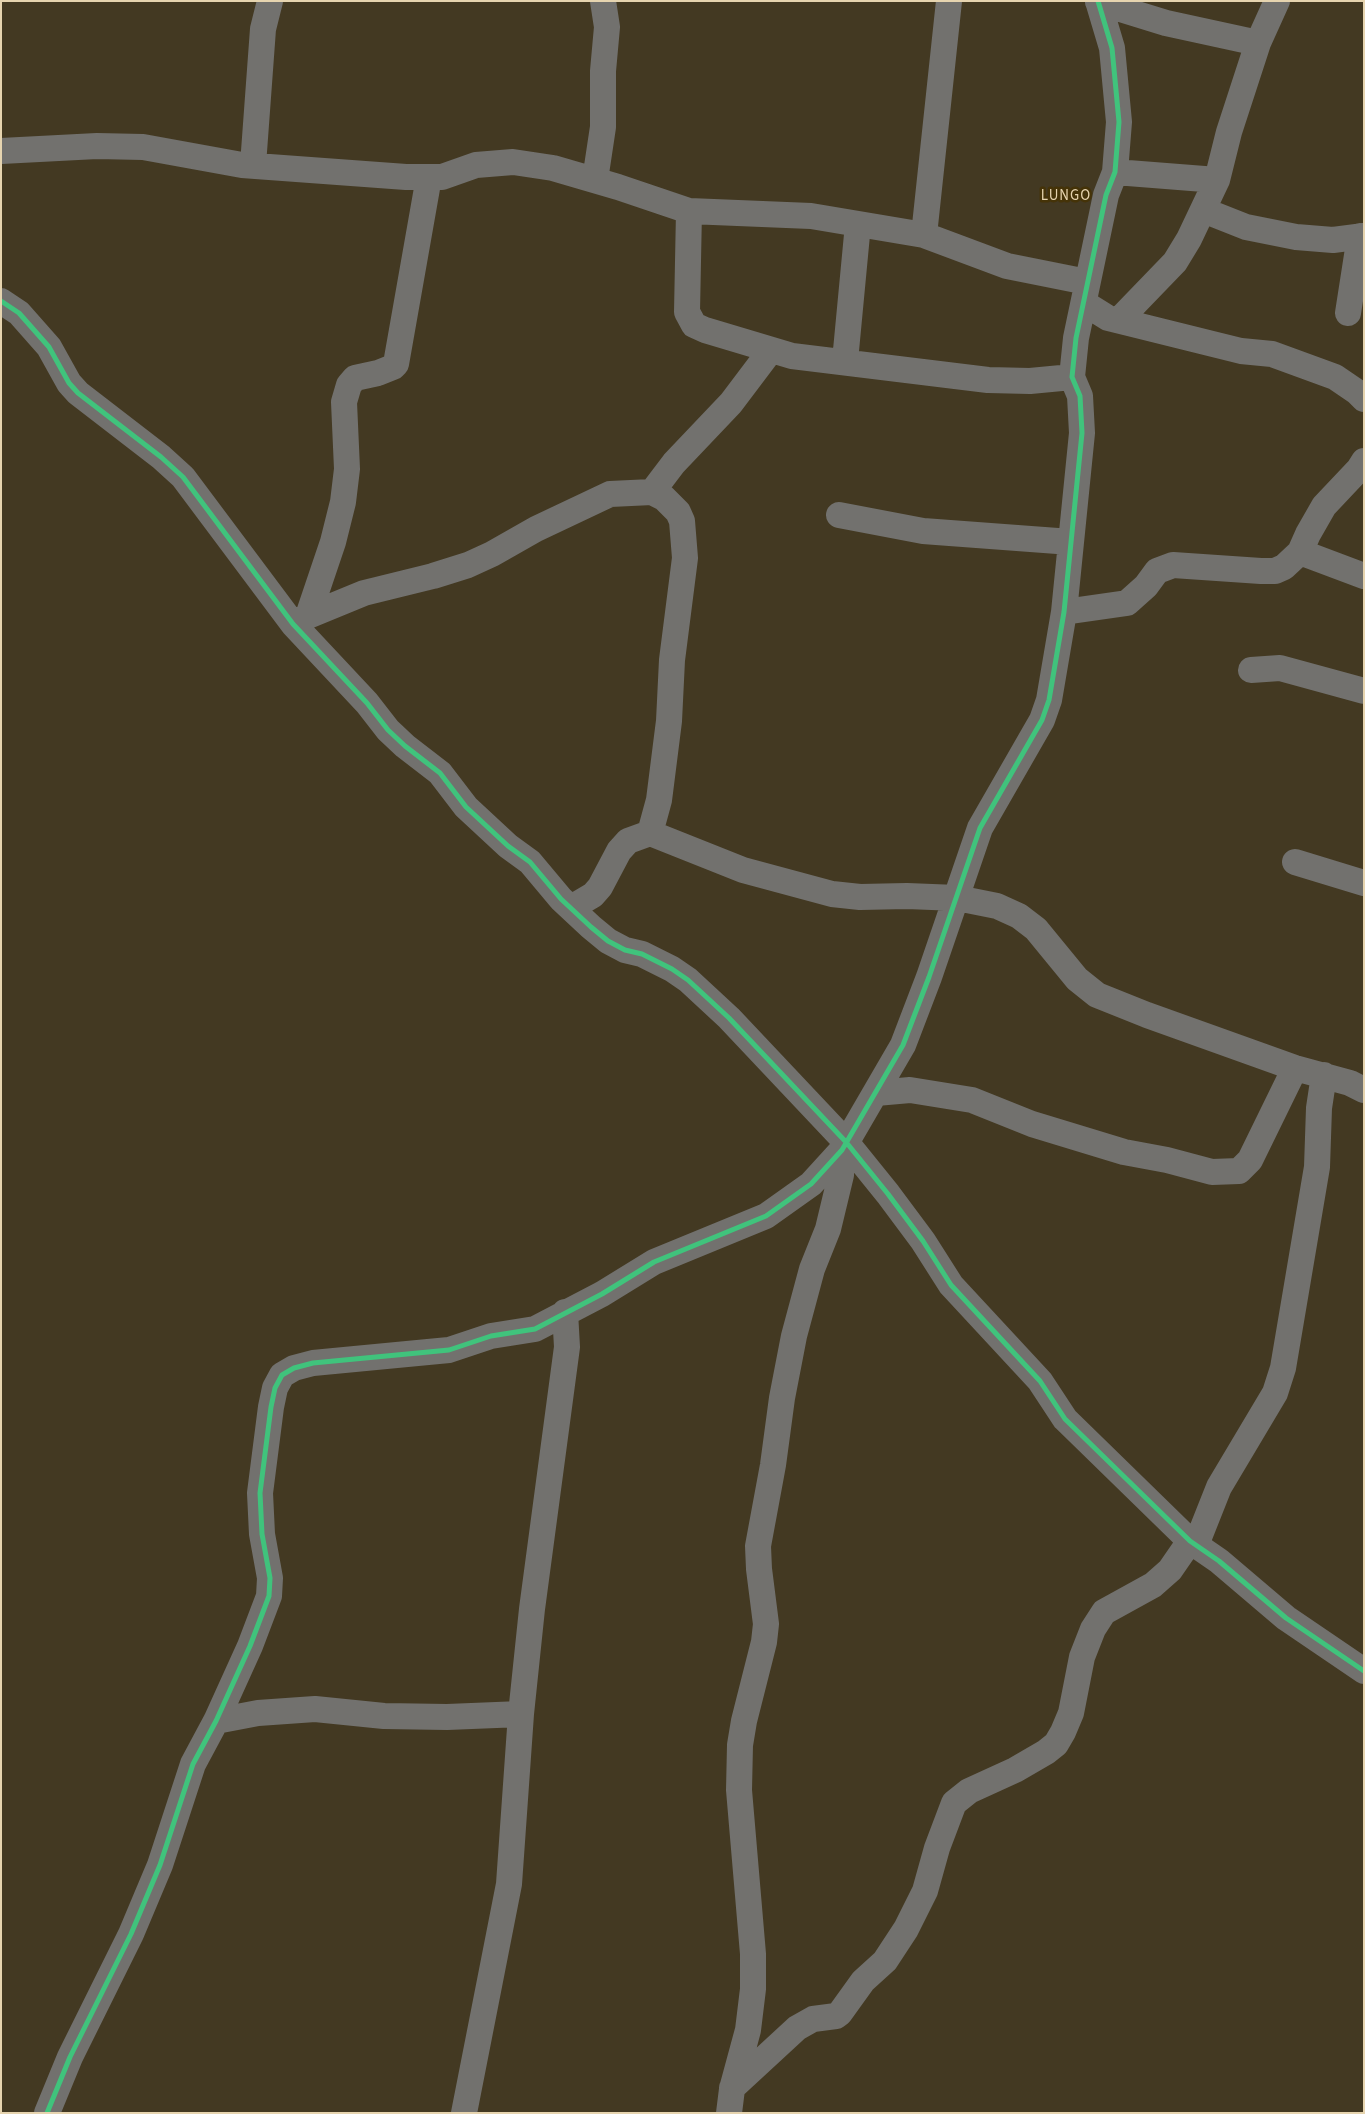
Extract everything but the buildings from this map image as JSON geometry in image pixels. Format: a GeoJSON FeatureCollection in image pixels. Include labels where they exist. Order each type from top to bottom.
{"type":"FeatureCollection","features":[{"type":"Feature","properties":{"kind":"street"},"geometry":{"type":"LineString","coordinates":[[253,165],[263,28],[270,1]]}},
{"type":"Feature","properties":{"kind":"street"},"geometry":{"type":"LineString","coordinates":[[595,180],[603,127],[603,71],[607,27],[603,1]]}},
{"type":"Feature","properties":{"kind":"street"},"geometry":{"type":"LineString","coordinates":[[924,236],[949,1]]}},
{"type":"Feature","properties":{"kind":"street"},"geometry":{"type":"LineString","coordinates":[[1119,320],[1175,262],[1189,239],[1217,180],[1229,132],[1258,43],[1277,1]]}},
{"type":"Feature","properties":{"kind":"street"},"geometry":{"type":"LineString","coordinates":[[1098,2],[1166,23],[1258,43]]}},
{"type":"Feature","properties":{"kind":"street"},"geometry":{"type":"LineString","coordinates":[[47,2113],[70,2057],[131,1934],[160,1865],[194,1764],[250,1646],[269,1596],[270,1578],[262,1534],[260,1493],[271,1407],[275,1388],[282,1375],[294,1368],[313,1363],[450,1350],[491,1336],[535,1329],[602,1294],[654,1262],[766,1216],[811,1184],[844,1146],[903,1045],[957,898],[980,828],[1042,720],[1049,700],[1064,612],[1082,433],[1080,396],[1072,377],[1076,338],[1106,195],[1114,172],[1119,122],[1112,48],[1098,2]]}},
{"type":"Feature","properties":{"kind":"street"},"geometry":{"type":"LineString","coordinates":[[1,150],[97,146],[143,147],[253,165],[429,177],[442,177],[476,164],[513,162],[553,168],[689,211],[810,216],[924,236],[1086,292],[1098,314],[1108,318],[1241,351],[1272,354],[1335,377],[1364,399]]}},
{"type":"Feature","properties":{"kind":"street"},"geometry":{"type":"LineString","coordinates":[[1114,172],[1217,180]]}},
{"type":"Feature","properties":{"kind":"street"},"geometry":{"type":"LineString","coordinates":[[301,620],[333,542],[344,502],[347,469],[344,402],[349,386],[355,378],[378,373],[396,364],[429,177]]}},
{"type":"Feature","properties":{"kind":"street"},"geometry":{"type":"LineString","coordinates":[[1203,210],[1246,227],[1296,237],[1332,240],[1362,236],[1348,313]]}},
{"type":"Feature","properties":{"kind":"street"},"geometry":{"type":"LineString","coordinates":[[689,211],[687,312],[689,319],[694,325],[705,330],[792,356],[988,380],[1030,381],[1072,377]]}},
{"type":"Feature","properties":{"kind":"street"},"geometry":{"type":"LineString","coordinates":[[844,361],[858,224]]}},
{"type":"Feature","properties":{"kind":"street"},"geometry":{"type":"LineString","coordinates":[[1,301],[19,314],[49,347],[68,383],[78,394],[161,457],[182,477],[301,620],[388,730],[440,773],[466,807],[508,846],[530,862],[591,928],[608,941],[625,950],[660,962],[688,980],[728,1018],[888,1194],[923,1241],[951,1285],[1040,1381],[1066,1420],[1193,1543],[1219,1561],[1286,1618],[1364,1671]]}},
{"type":"Feature","properties":{"kind":"street"},"geometry":{"type":"LineString","coordinates":[[652,492],[674,463],[731,403],[771,350]]}},
{"type":"Feature","properties":{"kind":"street"},"geometry":{"type":"LineString","coordinates":[[1064,612],[1127,603],[1146,586],[1157,571],[1173,565],[1275,571],[1284,567],[1300,552],[1324,506],[1362,467]]}},
{"type":"Feature","properties":{"kind":"street"},"geometry":{"type":"LineString","coordinates":[[301,620],[364,593],[468,565],[492,554],[536,529],[610,494],[652,492],[664,498],[678,512],[684,530],[685,558],[672,660],[668,721],[659,800],[650,833]]}},
{"type":"Feature","properties":{"kind":"street"},"geometry":{"type":"LineString","coordinates":[[839,515],[923,531],[1071,542]]}},
{"type":"Feature","properties":{"kind":"street"},"geometry":{"type":"LineString","coordinates":[[1300,552],[1364,576]]}},
{"type":"Feature","properties":{"kind":"street"},"geometry":{"type":"LineString","coordinates":[[1251,670],[1280,668],[1364,691]]}},
{"type":"Feature","properties":{"kind":"street"},"geometry":{"type":"LineString","coordinates":[[571,908],[593,895],[600,887],[619,851],[628,840],[650,833],[743,870],[832,894],[860,897],[957,898],[997,906],[1019,916],[1036,929],[1077,979],[1097,995],[1295,1068],[1324,1075],[1364,1090]]}},
{"type":"Feature","properties":{"kind":"street"},"geometry":{"type":"LineString","coordinates":[[1295,862],[1364,883]]}},
{"type":"Feature","properties":{"kind":"street"},"geometry":{"type":"LineString","coordinates":[[876,1093],[910,1090],[972,1100],[1032,1124],[1124,1152],[1167,1160],[1212,1172],[1239,1171],[1250,1160],[1295,1068]]}},
{"type":"Feature","properties":{"kind":"street"},"geometry":{"type":"LineString","coordinates":[[731,2101],[796,2028],[814,2019],[836,2016],[840,2013],[863,1981],[885,1961],[906,1929],[925,1892],[936,1848],[954,1803],[969,1791],[1015,1770],[1056,1744],[1071,1713],[1082,1657],[1093,1629],[1104,1612],[1153,1586],[1170,1570],[1193,1543],[1219,1487],[1274,1393],[1283,1368],[1317,1167],[1319,1108],[1324,1075]]}},
{"type":"Feature","properties":{"kind":"street"},"geometry":{"type":"LineString","coordinates":[[731,2101],[748,2030],[753,1990],[753,1954],[739,1790],[740,1745],[744,1721],[764,1642],[766,1624],[758,1546],[794,1336],[812,1269],[828,1229],[841,1175],[844,1146]]}},
{"type":"Feature","properties":{"kind":"street"},"geometry":{"type":"LineString","coordinates":[[464,2113],[509,1884],[521,1714],[532,1609],[574,1307]]}},
{"type":"Feature","properties":{"kind":"street"},"geometry":{"type":"LineString","coordinates":[[216,1721],[258,1713],[315,1709],[384,1716],[447,1717],[521,1714]]}},
{"type":"Feature","properties":{"kind":"cycle path"},"geometry":{"type":"LineString","coordinates":[[47,2113],[70,2057],[131,1934],[160,1865],[193,1764],[216,1721],[250,1646],[269,1596],[270,1578],[262,1534],[260,1493],[271,1407],[275,1388],[282,1375],[294,1368],[313,1363],[449,1350],[491,1336],[535,1329],[602,1294],[654,1262],[766,1216],[811,1184],[842,1150],[903,1045],[929,977],[980,828],[1042,720],[1049,700],[1064,612],[1082,433],[1080,396],[1072,377],[1076,338],[1106,195],[1115,172],[1119,122],[1112,48],[1098,1]]}},
{"type":"Feature","properties":{"kind":"cycle path"},"geometry":{"type":"LineString","coordinates":[[1,301],[19,313],[49,347],[69,383],[78,393],[161,457],[183,477],[293,624],[367,703],[388,730],[440,773],[466,807],[508,846],[530,862],[561,899],[608,941],[625,950],[642,954],[672,969],[688,980],[729,1018],[846,1142],[923,1241],[951,1285],[1040,1381],[1065,1419],[1190,1541],[1219,1561],[1286,1618],[1364,1671]]}},
{"type":"Feature","properties":{"kind":"district","name":"LUNGO"},"geometry":{"type":"Point","coordinates":[1066,197]}}]}
